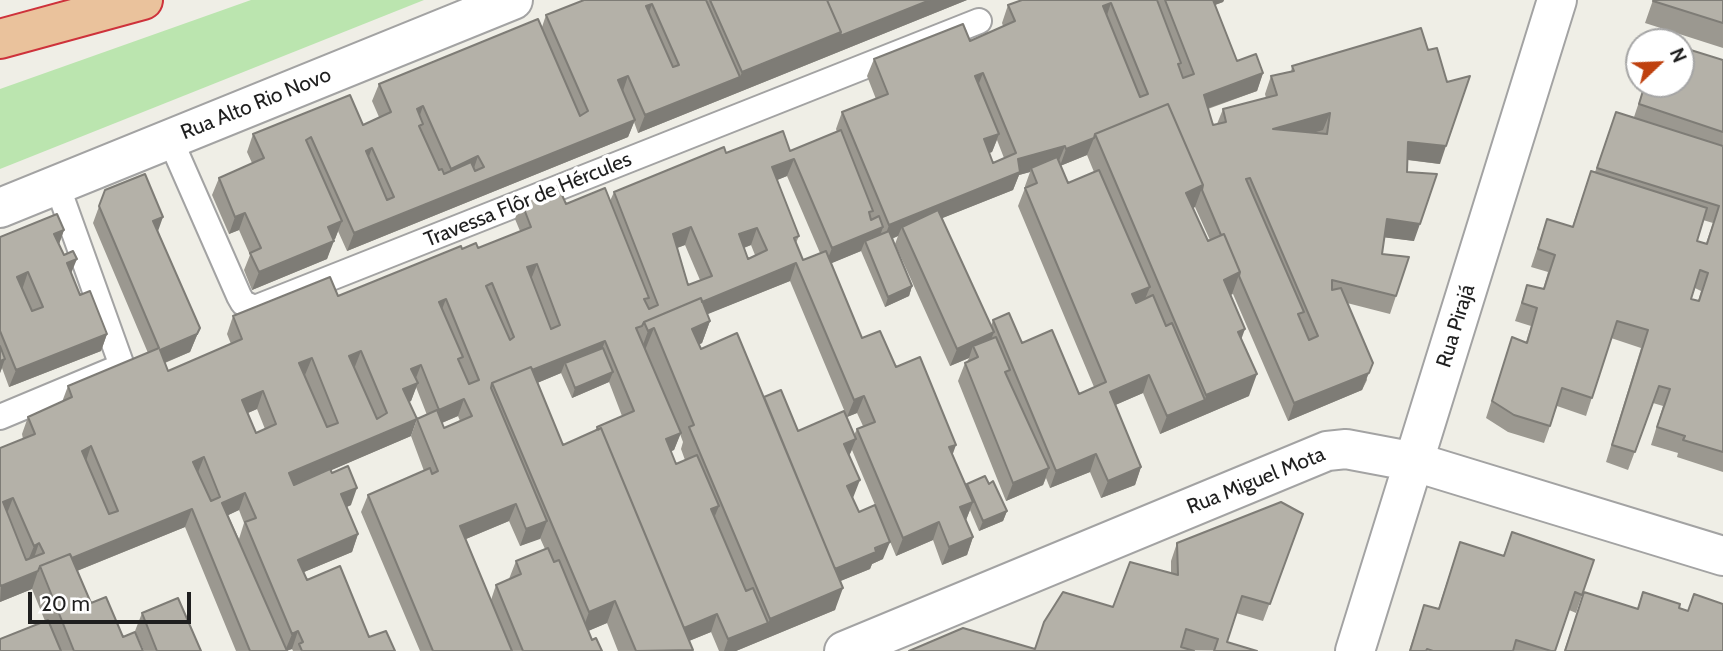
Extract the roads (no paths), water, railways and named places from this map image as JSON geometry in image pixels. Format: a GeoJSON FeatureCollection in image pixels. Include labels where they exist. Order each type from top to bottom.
{"type":"FeatureCollection","features":[{"type":"Feature","properties":{"kind":"highway"},"geometry":{"type":"LineString","coordinates":[[0,39],[143,0]]}},
{"type":"Feature","properties":{"kind":"street","name":"Rua Alto Rio Novo"},"geometry":{"type":"LineString","coordinates":[[0,208],[513,0]]}},
{"type":"Feature","properties":{"kind":"street","name":"Rua Pirajá"},"geometry":{"type":"LineString","coordinates":[[1355,651],[1556,0]]}},
{"type":"Feature","properties":{"kind":"street","name":"Rua Miguel Mota"},"geometry":{"type":"LineString","coordinates":[[844,651],[1326,452],[1346,449],[1415,462],[1723,556]]}},
{"type":"Feature","properties":{"kind":"lane","name":"Travessa Flôr de Hércules"},"geometry":{"type":"LineString","coordinates":[[170,139],[239,296],[243,303],[255,308],[979,21]]}},
{"type":"Feature","properties":{"kind":"lane"},"geometry":{"type":"LineString","coordinates":[[0,417],[122,366],[57,185]]}}]}
